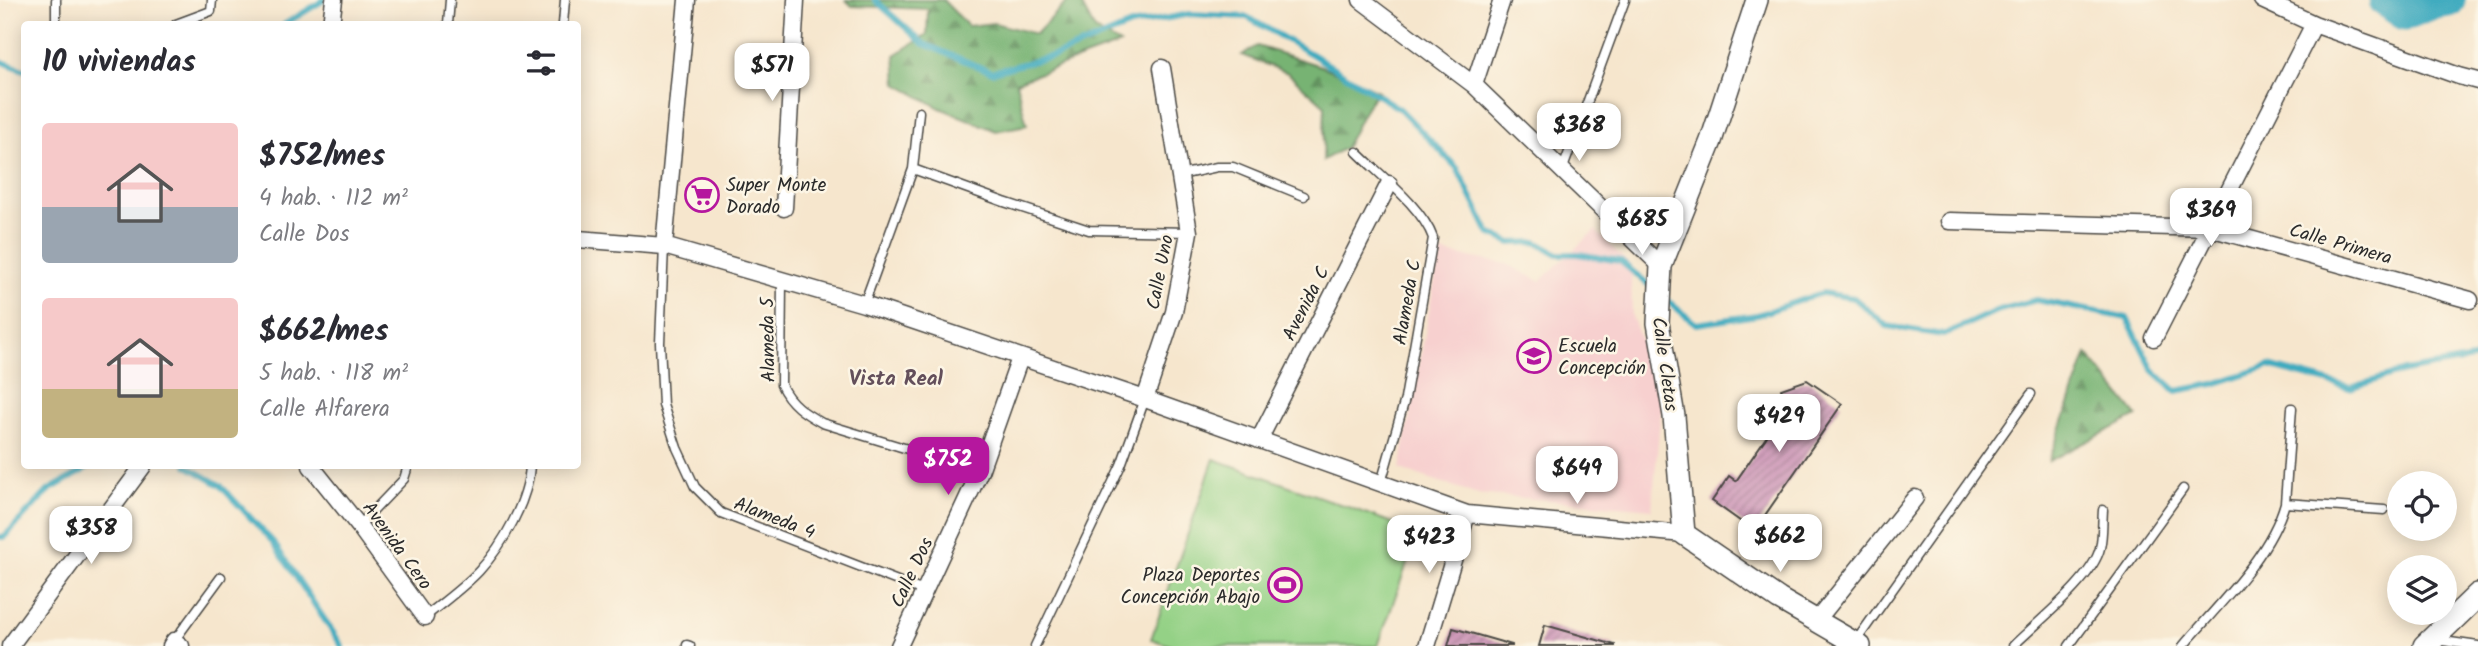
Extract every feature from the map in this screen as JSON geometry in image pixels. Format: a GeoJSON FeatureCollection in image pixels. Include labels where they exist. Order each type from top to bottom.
{"type":"FeatureCollection","features":[{"type":"Feature","properties":{"kind":"main road"},"geometry":{"type":"LineString","coordinates":[[2428,643],[2478,595]]}},
{"type":"Feature","properties":{"kind":"street"},"geometry":{"type":"LineString","coordinates":[[331,21],[334,0]]}},
{"type":"Feature","properties":{"kind":"street"},"geometry":{"type":"LineString","coordinates":[[664,246],[687,0]]}},
{"type":"Feature","properties":{"kind":"street"},"geometry":{"type":"LineString","coordinates":[[784,208],[796,0]]}},
{"type":"Feature","properties":{"kind":"street"},"geometry":{"type":"LineString","coordinates":[[1361,0],[1474,85],[1661,266]]}},
{"type":"Feature","properties":{"kind":"street"},"geometry":{"type":"LineString","coordinates":[[1474,85],[1502,0]]}},
{"type":"Feature","properties":{"kind":"street","name":"Calle Cletas"},"geometry":{"type":"LineString","coordinates":[[1684,534],[1674,416],[1658,323],[1661,266],[1711,141],[1757,0]]}},
{"type":"Feature","properties":{"kind":"street"},"geometry":{"type":"LineString","coordinates":[[2262,0],[2314,24],[2478,81]]}},
{"type":"Feature","properties":{"kind":"street"},"geometry":{"type":"LineString","coordinates":[[2154,338],[2314,24]]}},
{"type":"Feature","properties":{"kind":"street","name":"Calle Uno"},"geometry":{"type":"LineString","coordinates":[[1145,399],[1174,312],[1189,232],[1162,68]]}},
{"type":"Feature","properties":{"kind":"street","name":"Avenida C"},"geometry":{"type":"LineString","coordinates":[[1258,440],[1389,184]]}},
{"type":"Feature","properties":{"kind":"street","name":"Calle Primera"},"geometry":{"type":"LineString","coordinates":[[1949,220],[2210,228],[2470,300]]}},
{"type":"Feature","properties":{"kind":"street"},"geometry":{"type":"LineString","coordinates":[[581,239],[664,246],[864,304],[1145,399],[1467,514],[1684,534],[1779,598],[1857,645]]}},
{"type":"Feature","properties":{"kind":"street","name":"Calle Dos"},"geometry":{"type":"LineString","coordinates":[[899,646],[980,471],[1020,358]]}},
{"type":"Feature","properties":{"kind":"street"},"geometry":{"type":"LineString","coordinates":[[10,646],[141,469]]}},
{"type":"Feature","properties":{"kind":"street","name":"Avenida Cero"},"geometry":{"type":"LineString","coordinates":[[313,469],[425,617]]}},
{"type":"Feature","properties":{"kind":"street"},"geometry":{"type":"LineString","coordinates":[[1817,620],[1914,498]]}},
{"type":"Feature","properties":{"kind":"street"},"geometry":{"type":"LineString","coordinates":[[1427,646],[1467,514]]}},
{"type":"Feature","properties":{"kind":"lane"},"geometry":{"type":"LineString","coordinates":[[56,0],[56,21]]}},
{"type":"Feature","properties":{"kind":"lane"},"geometry":{"type":"LineString","coordinates":[[184,21],[211,11],[212,0]]}},
{"type":"Feature","properties":{"kind":"lane"},"geometry":{"type":"LineString","coordinates":[[448,21],[450,0]]}},
{"type":"Feature","properties":{"kind":"lane"},"geometry":{"type":"LineString","coordinates":[[563,21],[565,0]]}},
{"type":"Feature","properties":{"kind":"lane"},"geometry":{"type":"LineString","coordinates":[[1561,172],[1625,0]]}},
{"type":"Feature","properties":{"kind":"lane"},"geometry":{"type":"LineString","coordinates":[[864,304],[914,169],[919,112]]}},
{"type":"Feature","properties":{"kind":"lane","name":"Alameda C"},"geometry":{"type":"LineString","coordinates":[[1357,152],[1419,214],[1430,228],[1433,238],[1405,399],[1381,483]]}},
{"type":"Feature","properties":{"kind":"lane"},"geometry":{"type":"LineString","coordinates":[[1180,175],[1217,167],[1233,167],[1304,195]]}},
{"type":"Feature","properties":{"kind":"lane"},"geometry":{"type":"LineString","coordinates":[[914,169],[1089,230],[1189,232]]}},
{"type":"Feature","properties":{"kind":"lane","name":"Alameda 4"},"geometry":{"type":"LineString","coordinates":[[664,246],[660,343],[663,405],[677,448],[695,487],[721,513],[926,592]]}},
{"type":"Feature","properties":{"kind":"lane","name":"Alameda 5"},"geometry":{"type":"LineString","coordinates":[[782,281],[780,385],[787,398],[804,413],[822,423],[980,471]]}},
{"type":"Feature","properties":{"kind":"lane"},"geometry":{"type":"LineString","coordinates":[[1857,645],[2031,394]]}},
{"type":"Feature","properties":{"kind":"lane"},"geometry":{"type":"LineString","coordinates":[[1035,646],[1121,465],[1145,399]]}},
{"type":"Feature","properties":{"kind":"lane"},"geometry":{"type":"LineString","coordinates":[[2183,646],[2251,567],[2281,518],[2285,503],[2292,408]]}},
{"type":"Feature","properties":{"kind":"lane"},"geometry":{"type":"LineString","coordinates":[[359,526],[404,480],[407,469]]}},
{"type":"Feature","properties":{"kind":"lane"},"geometry":{"type":"LineString","coordinates":[[425,617],[480,571],[516,519],[529,483],[530,469]]}},
{"type":"Feature","properties":{"kind":"lane"},"geometry":{"type":"LineString","coordinates":[[2069,646],[2183,489]]}},
{"type":"Feature","properties":{"kind":"lane"},"geometry":{"type":"LineString","coordinates":[[2285,503],[2384,510]]}},
{"type":"Feature","properties":{"kind":"lane"},"geometry":{"type":"LineString","coordinates":[[2013,646],[2069,594],[2090,566],[2100,550],[2103,510]]}},
{"type":"Feature","properties":{"kind":"lane"},"geometry":{"type":"LineString","coordinates":[[175,644],[221,577]]}},
{"type":"Feature","properties":{"kind":"lane"},"geometry":{"type":"LineString","coordinates":[[2428,643],[2478,646]]}},
{"type":"Feature","properties":{"kind":"shaded area","name":"Escuela Concepción"},"geometry":{"type":"Polygon","coordinates":[[[1595,230],[1631,266],[1632,316],[1662,397],[1652,509],[1477,494],[1400,469],[1440,252],[1507,264],[1540,281],[1595,230]]]}},
{"type":"Feature","properties":{"kind":"green space"},"geometry":{"type":"Polygon","coordinates":[[[846,0],[943,0],[968,26],[994,23],[1036,34],[1069,0],[1079,0],[1095,30],[1120,44],[1016,82],[1027,125],[996,131],[940,108],[897,84],[895,55],[927,35],[928,9],[852,6],[846,0]]]}},
{"type":"Feature","properties":{"kind":"green space"},"geometry":{"type":"Polygon","coordinates":[[[1257,46],[1324,67],[1378,91],[1366,107],[1345,148],[1323,160],[1325,106],[1288,73],[1242,55],[1257,46]]]}},
{"type":"Feature","properties":{"kind":"green space"},"geometry":{"type":"Polygon","coordinates":[[[2087,354],[2137,416],[2049,461],[2087,354]]]}},
{"type":"Feature","properties":{"kind":"green space","name":"Plaza Deportes Concepción Abajo"},"geometry":{"type":"Polygon","coordinates":[[[1214,459],[1418,532],[1378,646],[1172,646],[1151,639],[1214,459]]]}},
{"type":"Feature","properties":{"kind":"building"},"geometry":{"type":"Polygon","coordinates":[[[1807,380],[1842,404],[1754,531],[1712,501],[1729,476],[1736,481],[1787,407],[1781,389],[1807,380]]]}},
{"type":"Feature","properties":{"kind":"building"},"geometry":{"type":"Polygon","coordinates":[[[1545,625],[1615,645],[1615,646],[1539,646],[1545,625]]]}},
{"type":"Feature","properties":{"kind":"building"},"geometry":{"type":"Polygon","coordinates":[[[1453,628],[1512,645],[1512,646],[1448,646],[1453,628]]]}},
{"type":"Feature","properties":{"kind":"waterway"},"geometry":{"type":"LineString","coordinates":[[290,21],[324,0]]}},
{"type":"Feature","properties":{"kind":"waterway"},"geometry":{"type":"LineString","coordinates":[[875,0],[924,44],[992,72],[1057,55],[1131,25],[1190,14],[1247,17],[1400,109],[1457,168],[1489,233],[1511,243],[1536,242],[1558,254],[1578,254],[1620,261],[1655,290]]}},
{"type":"Feature","properties":{"kind":"waterway"},"geometry":{"type":"LineString","coordinates":[[2386,0],[2405,13],[2430,3],[2448,0]]}},
{"type":"Feature","properties":{"kind":"waterway"},"geometry":{"type":"LineString","coordinates":[[0,61],[21,69]]}},
{"type":"Feature","properties":{"kind":"waterway"},"geometry":{"type":"LineString","coordinates":[[1663,297],[1696,324],[1757,315],[1822,293],[1854,298],[1887,326],[1943,335],[1996,311],[2036,300],[2127,318],[2153,370],[2176,391],[2214,384],[2269,366],[2350,388],[2405,371],[2478,358]]}},
{"type":"Feature","properties":{"kind":"waterway"},"geometry":{"type":"LineString","coordinates":[[0,537],[4,537],[49,490],[86,469]]}},
{"type":"Feature","properties":{"kind":"waterway"},"geometry":{"type":"LineString","coordinates":[[192,469],[220,485],[273,542],[342,646]]}},
{"type":"Feature","properties":{"kind":"place","name":"Super Monte Dorado"},"geometry":{"type":"Point","coordinates":[702,195]}},
{"type":"Feature","properties":{"kind":"place","name":"Escuela Concepción"},"geometry":{"type":"Point","coordinates":[1534,356]}},
{"type":"Feature","properties":{"kind":"place","name":"Plaza Deportes Concepción Abajo"},"geometry":{"type":"Point","coordinates":[1285,585]}},
{"type":"Feature","properties":{"kind":"district","name":"Vista Real"},"geometry":{"type":"Point","coordinates":[896,378]}}]}
